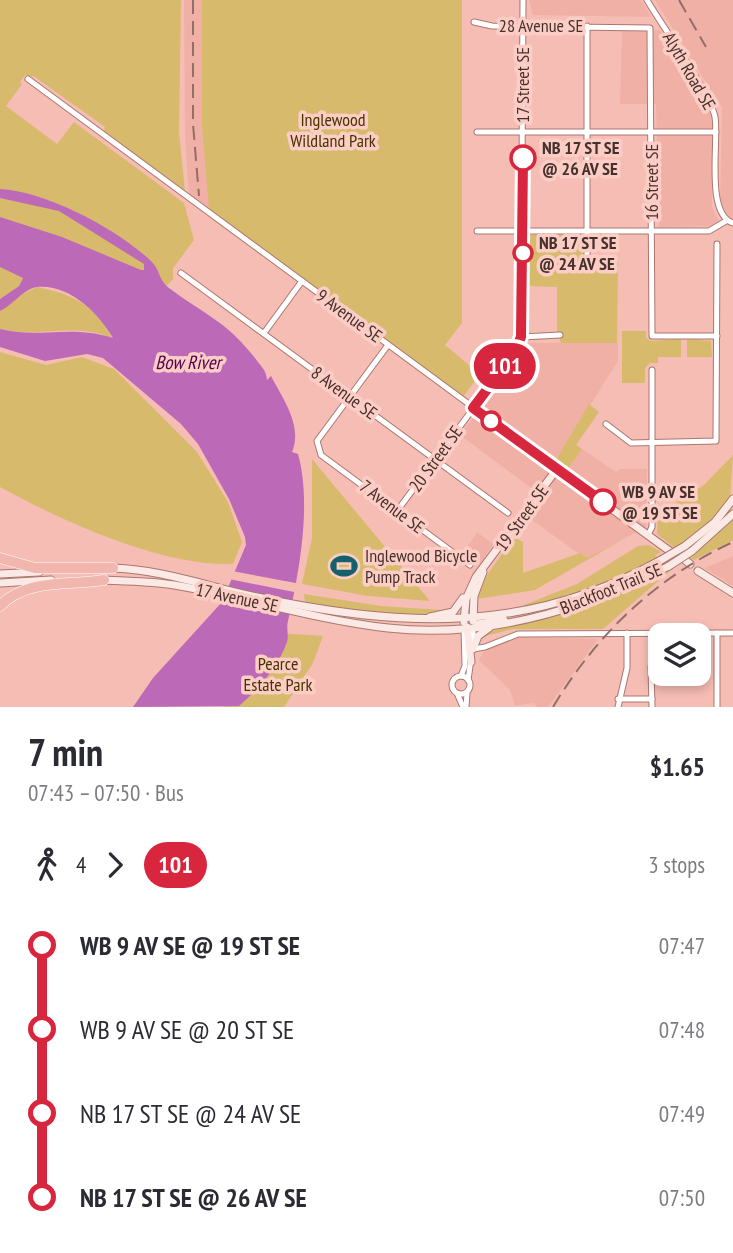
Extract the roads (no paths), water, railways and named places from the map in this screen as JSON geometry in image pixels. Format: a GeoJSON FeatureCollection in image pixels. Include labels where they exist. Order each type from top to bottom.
{"type":"FeatureCollection","features":[{"type":"Feature","properties":{"kind":"highway"},"geometry":{"type":"LineString","coordinates":[[0,558],[12,564],[35,568],[113,568]]}},
{"type":"Feature","properties":{"kind":"highway"},"geometry":{"type":"LineString","coordinates":[[0,606],[12,595],[34,587],[104,580]]}},
{"type":"Feature","properties":{"kind":"main road","name":"9 Avenue SE"},"geometry":{"type":"LineString","coordinates":[[557,468],[671,552]]}},
{"type":"Feature","properties":{"kind":"main road","name":"19 Street SE"},"geometry":{"type":"LineString","coordinates":[[469,625],[465,602],[476,577],[557,468]]}},
{"type":"Feature","properties":{"kind":"main road","name":"Blackfoot Trail SE"},"geometry":{"type":"LineString","coordinates":[[469,625],[556,605],[614,584],[689,549],[733,499]]}},
{"type":"Feature","properties":{"kind":"main road","name":"Blackfoot Trail SE"},"geometry":{"type":"LineString","coordinates":[[469,625],[490,628],[529,620],[584,603],[669,566],[733,514]]}},
{"type":"Feature","properties":{"kind":"main road","name":"19 Street SE"},"geometry":{"type":"LineString","coordinates":[[469,625],[474,596],[485,567]]}},
{"type":"Feature","properties":{"kind":"main road","name":"17 Avenue SE"},"geometry":{"type":"LineString","coordinates":[[0,574],[113,568],[160,574],[221,592],[388,628],[469,625]]}},
{"type":"Feature","properties":{"kind":"main road"},"geometry":{"type":"LineString","coordinates":[[698,571],[733,593]]}},
{"type":"Feature","properties":{"kind":"main road"},"geometry":{"type":"LineString","coordinates":[[395,618],[434,617],[453,612],[476,577]]}},
{"type":"Feature","properties":{"kind":"main road","name":"17 Avenue SE"},"geometry":{"type":"LineString","coordinates":[[0,583],[104,580],[167,584],[221,592]]}},
{"type":"Feature","properties":{"kind":"main road","name":"17 Avenue SE"},"geometry":{"type":"LineString","coordinates":[[301,610],[469,625]]}},
{"type":"Feature","properties":{"kind":"main road"},"geometry":{"type":"LineString","coordinates":[[469,625],[471,662]]}},
{"type":"Feature","properties":{"kind":"main road"},"geometry":{"type":"LineString","coordinates":[[473,649],[478,636],[490,628]]}},
{"type":"Feature","properties":{"kind":"street","name":"17 Street SE"},"geometry":{"type":"LineString","coordinates":[[521,337],[523,0]]}},
{"type":"Feature","properties":{"kind":"street","name":"Alyth Road SE"},"geometry":{"type":"LineString","coordinates":[[647,0],[711,106],[716,132],[716,203],[730,222]]}},
{"type":"Feature","properties":{"kind":"street","name":"28 Avenue SE"},"geometry":{"type":"LineString","coordinates":[[474,22],[523,26],[650,28]]}},
{"type":"Feature","properties":{"kind":"street"},"geometry":{"type":"LineString","coordinates":[[587,26],[587,255]]}},
{"type":"Feature","properties":{"kind":"street","name":"16 Street SE"},"geometry":{"type":"LineString","coordinates":[[650,28],[652,335],[717,336]]}},
{"type":"Feature","properties":{"kind":"street","name":"9 Avenue SE"},"geometry":{"type":"LineString","coordinates":[[27,79],[557,468]]}},
{"type":"Feature","properties":{"kind":"street"},"geometry":{"type":"LineString","coordinates":[[477,132],[716,132]]}},
{"type":"Feature","properties":{"kind":"street"},"geometry":{"type":"LineString","coordinates":[[477,231],[709,231],[730,222]]}},
{"type":"Feature","properties":{"kind":"street"},"geometry":{"type":"LineString","coordinates":[[606,424],[631,443],[716,441],[717,244]]}},
{"type":"Feature","properties":{"kind":"street","name":"8 Avenue SE"},"geometry":{"type":"LineString","coordinates":[[181,273],[508,513]]}},
{"type":"Feature","properties":{"kind":"street"},"geometry":{"type":"LineString","coordinates":[[264,333],[302,281]]}},
{"type":"Feature","properties":{"kind":"street"},"geometry":{"type":"LineString","coordinates":[[521,337],[560,335]]}},
{"type":"Feature","properties":{"kind":"street","name":"20 Street SE"},"geometry":{"type":"LineString","coordinates":[[397,511],[513,355],[521,337]]}},
{"type":"Feature","properties":{"kind":"street"},"geometry":{"type":"LineString","coordinates":[[350,397],[388,345]]}},
{"type":"Feature","properties":{"kind":"street"},"geometry":{"type":"LineString","coordinates":[[648,536],[652,527],[652,370]]}},
{"type":"Feature","properties":{"kind":"street","name":"7 Avenue SE"},"geometry":{"type":"LineString","coordinates":[[350,397],[317,441],[316,446],[321,455],[470,565]]}},
{"type":"Feature","properties":{"kind":"street"},"geometry":{"type":"LineString","coordinates":[[464,707],[473,649],[469,625]]}},
{"type":"Feature","properties":{"kind":"street"},"geometry":{"type":"LineString","coordinates":[[464,707],[452,683],[461,676],[465,666],[469,625]]}},
{"type":"Feature","properties":{"kind":"street"},"geometry":{"type":"LineString","coordinates":[[618,707],[626,668],[627,633]]}},
{"type":"Feature","properties":{"kind":"street"},"geometry":{"type":"LineString","coordinates":[[717,633],[717,707]]}},
{"type":"Feature","properties":{"kind":"street"},"geometry":{"type":"LineString","coordinates":[[473,649],[518,634],[733,633]]}},
{"type":"Feature","properties":{"kind":"street"},"geometry":{"type":"LineString","coordinates":[[461,676],[468,680]]}},
{"type":"Feature","properties":{"kind":"street"},"geometry":{"type":"LineString","coordinates":[[652,686],[652,707]]}},
{"type":"Feature","properties":{"kind":"street"},"geometry":{"type":"LineString","coordinates":[[457,693],[468,690]]}},
{"type":"Feature","properties":{"kind":"street"},"geometry":{"type":"LineString","coordinates":[[618,699],[652,699]]}},
{"type":"Feature","properties":{"kind":"water","name":"Bow River"},"geometry":{"type":"Polygon","coordinates":[[[0,189],[18,191],[60,205],[121,237],[155,265],[166,285],[224,326],[244,345],[263,368],[267,380],[271,376],[286,403],[295,432],[292,452],[298,454],[304,494],[302,538],[287,623],[288,640],[273,669],[239,706],[133,707],[153,678],[222,602],[246,545],[229,499],[198,444],[181,424],[103,358],[87,354],[45,361],[0,347],[0,329],[29,333],[83,332],[113,338],[82,302],[61,290],[49,287],[32,288],[0,311],[0,299],[19,286],[23,278],[0,267],[0,217],[62,237],[141,270],[144,270],[144,264],[59,211],[0,198],[0,189]]]}},
{"type":"Feature","properties":{"kind":"railway"},"geometry":{"type":"LineString","coordinates":[[193,0],[193,124],[199,196]]}},
{"type":"Feature","properties":{"kind":"railway"},"geometry":{"type":"LineString","coordinates":[[679,0],[706,47]]}},
{"type":"Feature","properties":{"kind":"railway"},"geometry":{"type":"LineString","coordinates":[[553,707],[589,655],[630,611],[678,573],[733,542]]}},
{"type":"Feature","properties":{"kind":"place","name":"NB 17 ST SE @ 26 AV SE"},"geometry":{"type":"Point","coordinates":[523,158]}},
{"type":"Feature","properties":{"kind":"place","name":"NB 17 ST SE @ 24 AV SE"},"geometry":{"type":"Point","coordinates":[523,253]}},
{"type":"Feature","properties":{"kind":"place","name":"WB 9 AV SE @ 19 ST SE"},"geometry":{"type":"Point","coordinates":[603,502]}},
{"type":"Feature","properties":{"kind":"place","name":"Inglewood Bicycle Pump Track"},"geometry":{"type":"Point","coordinates":[344,566]}},
{"type":"Feature","properties":{"kind":"park label","name":"Inglewood Wildland Park"},"geometry":{"type":"Point","coordinates":[333,130]}},
{"type":"Feature","properties":{"kind":"park label","name":"Pearce Estate Park"},"geometry":{"type":"Point","coordinates":[278,674]}}]}
